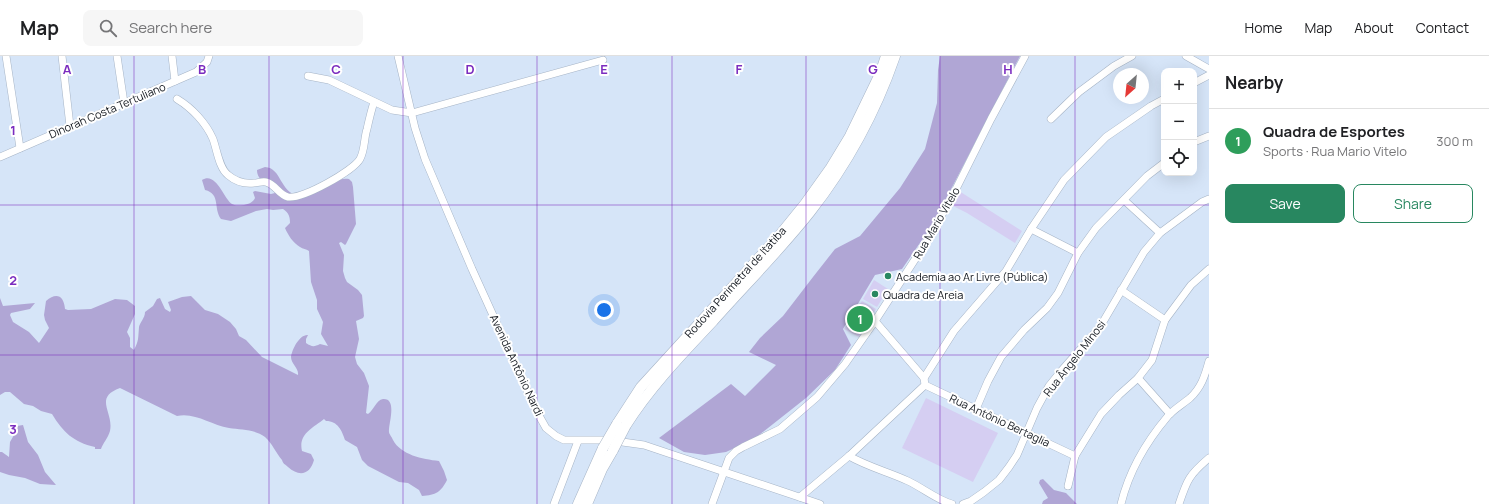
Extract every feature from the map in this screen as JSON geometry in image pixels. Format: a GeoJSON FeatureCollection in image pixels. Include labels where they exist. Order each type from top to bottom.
{"type":"FeatureCollection","features":[{"type":"Feature","properties":{"kind":"highway","name":"Rodovia Perimetral de Itatiba"},"geometry":{"type":"LineString","coordinates":[[578,504],[641,386],[779,236],[805,204],[830,168],[850,136],[880,74],[886,56]]}},
{"type":"Feature","properties":{"kind":"highway","name":"Rodovia Perimetral de Itatiba"},"geometry":{"type":"LineString","coordinates":[[621,425],[810,212],[837,173],[865,124],[887,79],[895,56]]}},
{"type":"Feature","properties":{"kind":"highway","name":"Rodovia Perimetral de Itatiba"},"geometry":{"type":"LineString","coordinates":[[587,504],[602,469],[608,449]]}},
{"type":"Feature","properties":{"kind":"street"},"geometry":{"type":"LineString","coordinates":[[6,56],[20,148]]}},
{"type":"Feature","properties":{"kind":"street"},"geometry":{"type":"LineString","coordinates":[[62,56],[70,126]]}},
{"type":"Feature","properties":{"kind":"street"},"geometry":{"type":"LineString","coordinates":[[117,56],[124,103]]}},
{"type":"Feature","properties":{"kind":"street"},"geometry":{"type":"LineString","coordinates":[[172,56],[175,81]]}},
{"type":"Feature","properties":{"kind":"street","name":"Dinorah Costa Tertuliano"},"geometry":{"type":"LineString","coordinates":[[0,157],[196,72],[207,62],[209,56]]}},
{"type":"Feature","properties":{"kind":"street","name":"Avenida Antônio Nardi"},"geometry":{"type":"LineString","coordinates":[[398,56],[415,128],[425,159],[472,269],[537,412],[546,428],[564,440],[608,440],[644,445],[820,504]]}},
{"type":"Feature","properties":{"kind":"street","name":"Rua Mario Vitelo"},"geometry":{"type":"LineString","coordinates":[[712,504],[729,458],[736,451],[780,428],[817,396],[845,364],[925,244],[952,197],[991,118],[1025,56]]}},
{"type":"Feature","properties":{"kind":"street"},"geometry":{"type":"LineString","coordinates":[[1051,119],[1078,92],[1114,66],[1132,56]]}},
{"type":"Feature","properties":{"kind":"street"},"geometry":{"type":"LineString","coordinates":[[1186,56],[1209,69]]}},
{"type":"Feature","properties":{"kind":"street"},"geometry":{"type":"LineString","coordinates":[[308,76],[329,80],[392,110],[412,114],[603,60]]}},
{"type":"Feature","properties":{"kind":"street"},"geometry":{"type":"LineString","coordinates":[[1197,81],[1209,75]]}},
{"type":"Feature","properties":{"kind":"street"},"geometry":{"type":"LineString","coordinates":[[177,99],[188,105],[207,127],[227,175],[244,183],[265,182],[270,184],[281,194],[288,197],[315,189],[356,164],[360,158],[363,148],[366,129],[374,102]]}},
{"type":"Feature","properties":{"kind":"street"},"geometry":{"type":"LineString","coordinates":[[800,497],[849,456],[925,382],[954,331],[1006,270],[1064,180],[1106,137],[1161,101]]}},
{"type":"Feature","properties":{"kind":"street"},"geometry":{"type":"LineString","coordinates":[[1197,141],[1209,136]]}},
{"type":"Feature","properties":{"kind":"street"},"geometry":{"type":"LineString","coordinates":[[976,409],[988,381],[1001,357],[1024,330],[1051,303],[1058,293],[1078,253],[1096,228],[1147,176],[1161,165]]}},
{"type":"Feature","properties":{"kind":"street","name":"Rua Ângelo Minosi"},"geometry":{"type":"LineString","coordinates":[[963,504],[971,501],[999,480],[1017,455],[1037,408],[1050,386],[1062,370],[1100,328],[1144,252],[1160,233],[1202,202],[1209,199]]}},
{"type":"Feature","properties":{"kind":"street"},"geometry":{"type":"LineString","coordinates":[[1124,200],[1160,233]]}},
{"type":"Feature","properties":{"kind":"street"},"geometry":{"type":"LineString","coordinates":[[1031,229],[1078,253]]}},
{"type":"Feature","properties":{"kind":"street"},"geometry":{"type":"LineString","coordinates":[[1068,486],[1075,456],[1101,414],[1138,378],[1152,360],[1165,320],[1191,285],[1209,269]]}},
{"type":"Feature","properties":{"kind":"street"},"geometry":{"type":"LineString","coordinates":[[1121,290],[1165,320]]}},
{"type":"Feature","properties":{"kind":"street"},"geometry":{"type":"LineString","coordinates":[[875,321],[925,382]]}},
{"type":"Feature","properties":{"kind":"street"},"geometry":{"type":"LineString","coordinates":[[1121,504],[1125,486],[1151,437],[1170,414],[1190,398],[1206,381],[1209,361]]}},
{"type":"Feature","properties":{"kind":"street"},"geometry":{"type":"LineString","coordinates":[[1138,378],[1170,414]]}},
{"type":"Feature","properties":{"kind":"street","name":"Rua Antônio Bertaglia"},"geometry":{"type":"LineString","coordinates":[[925,382],[976,409],[1075,456]]}},
{"type":"Feature","properties":{"kind":"street"},"geometry":{"type":"LineString","coordinates":[[554,504],[578,441]]}},
{"type":"Feature","properties":{"kind":"street"},"geometry":{"type":"LineString","coordinates":[[849,456],[864,465],[908,481],[952,504]]}},
{"type":"Feature","properties":{"kind":"street"},"geometry":{"type":"LineString","coordinates":[[1179,504],[1186,482],[1193,472],[1209,458]]}},
{"type":"Feature","properties":{"kind":"shaded area"},"geometry":{"type":"Polygon","coordinates":[[[940,56],[1020,56],[933,224],[902,269],[875,275],[843,329],[851,345],[835,370],[806,398],[754,439],[726,452],[705,455],[684,452],[659,438],[731,384],[745,396],[776,365],[749,352],[760,338],[783,316],[835,249],[860,236],[900,188],[925,149],[937,103],[940,56]]]}},
{"type":"Feature","properties":{"kind":"shaded area"},"geometry":{"type":"Polygon","coordinates":[[[265,167],[271,168],[275,171],[288,190],[292,194],[299,196],[311,195],[336,181],[349,179],[352,182],[353,187],[356,224],[346,244],[345,245],[341,242],[339,243],[344,255],[343,271],[345,278],[347,282],[362,295],[364,316],[356,321],[359,339],[355,357],[357,364],[364,373],[369,386],[366,413],[368,414],[381,400],[388,400],[391,407],[389,433],[393,440],[407,453],[426,459],[439,461],[447,480],[438,492],[431,495],[422,496],[419,490],[408,483],[399,482],[368,466],[362,460],[357,447],[345,440],[339,427],[324,419],[307,432],[302,440],[302,451],[311,454],[314,460],[310,469],[304,473],[296,472],[284,463],[270,442],[261,434],[252,431],[229,428],[197,417],[184,415],[177,416],[120,388],[108,396],[106,406],[110,431],[101,449],[95,449],[95,447],[87,445],[69,435],[60,426],[52,414],[24,404],[10,392],[5,392],[0,395],[0,298],[3,306],[35,303],[30,309],[11,313],[10,315],[13,322],[29,332],[39,343],[49,328],[44,315],[46,301],[53,296],[59,296],[63,301],[65,309],[68,310],[91,309],[115,299],[127,300],[135,306],[135,314],[127,332],[130,338],[130,347],[134,350],[138,341],[140,323],[145,312],[153,306],[157,299],[160,298],[165,309],[170,312],[171,310],[168,302],[182,297],[191,296],[205,310],[218,314],[230,322],[236,329],[239,336],[246,340],[262,357],[298,375],[291,357],[299,339],[305,335],[308,335],[306,343],[313,346],[320,344],[328,346],[321,334],[323,322],[317,309],[317,300],[311,282],[309,251],[297,245],[289,236],[285,228],[290,223],[289,217],[287,212],[283,209],[256,211],[231,221],[221,219],[217,210],[215,198],[210,192],[205,190],[202,180],[207,178],[216,182],[233,205],[246,205],[252,202],[255,198],[253,192],[255,191],[271,194],[275,193],[259,177],[257,170],[265,167]]]}},
{"type":"Feature","properties":{"kind":"shaded area"},"geometry":{"type":"Polygon","coordinates":[[[959,191],[1022,231],[1015,243],[967,213],[951,205],[959,191]]]}},
{"type":"Feature","properties":{"kind":"shaded area","name":"Quadra de Areia"},"geometry":{"type":"Polygon","coordinates":[[[874,280],[888,289],[877,307],[863,299],[874,280]]]}},
{"type":"Feature","properties":{"kind":"shaded area"},"geometry":{"type":"Polygon","coordinates":[[[862,301],[876,309],[859,337],[844,329],[862,301]]]}},
{"type":"Feature","properties":{"kind":"shaded area"},"geometry":{"type":"Polygon","coordinates":[[[926,398],[998,433],[973,482],[902,448],[926,398]]]}},
{"type":"Feature","properties":{"kind":"shaded area"},"geometry":{"type":"Polygon","coordinates":[[[23,425],[28,442],[38,455],[45,472],[56,485],[40,484],[25,478],[0,472],[0,452],[9,457],[10,442],[14,435],[14,429],[17,426],[23,425]]]}},
{"type":"Feature","properties":{"kind":"shaded area"},"geometry":{"type":"Polygon","coordinates":[[[1043,479],[1054,490],[1066,493],[1077,504],[1042,504],[1043,501],[1048,498],[1039,483],[1040,480],[1043,479]]]}},
{"type":"Feature","properties":{"kind":"place","name":"Academia ao Ar Livre (Pública)"},"geometry":{"type":"Point","coordinates":[888,276]}},
{"type":"Feature","properties":{"kind":"place","name":"Quadra de Areia"},"geometry":{"type":"Point","coordinates":[875,294]}},
{"type":"Feature","properties":{"kind":"place","name":"Quadra de Esportes"},"geometry":{"type":"Point","coordinates":[860,319]}}]}
